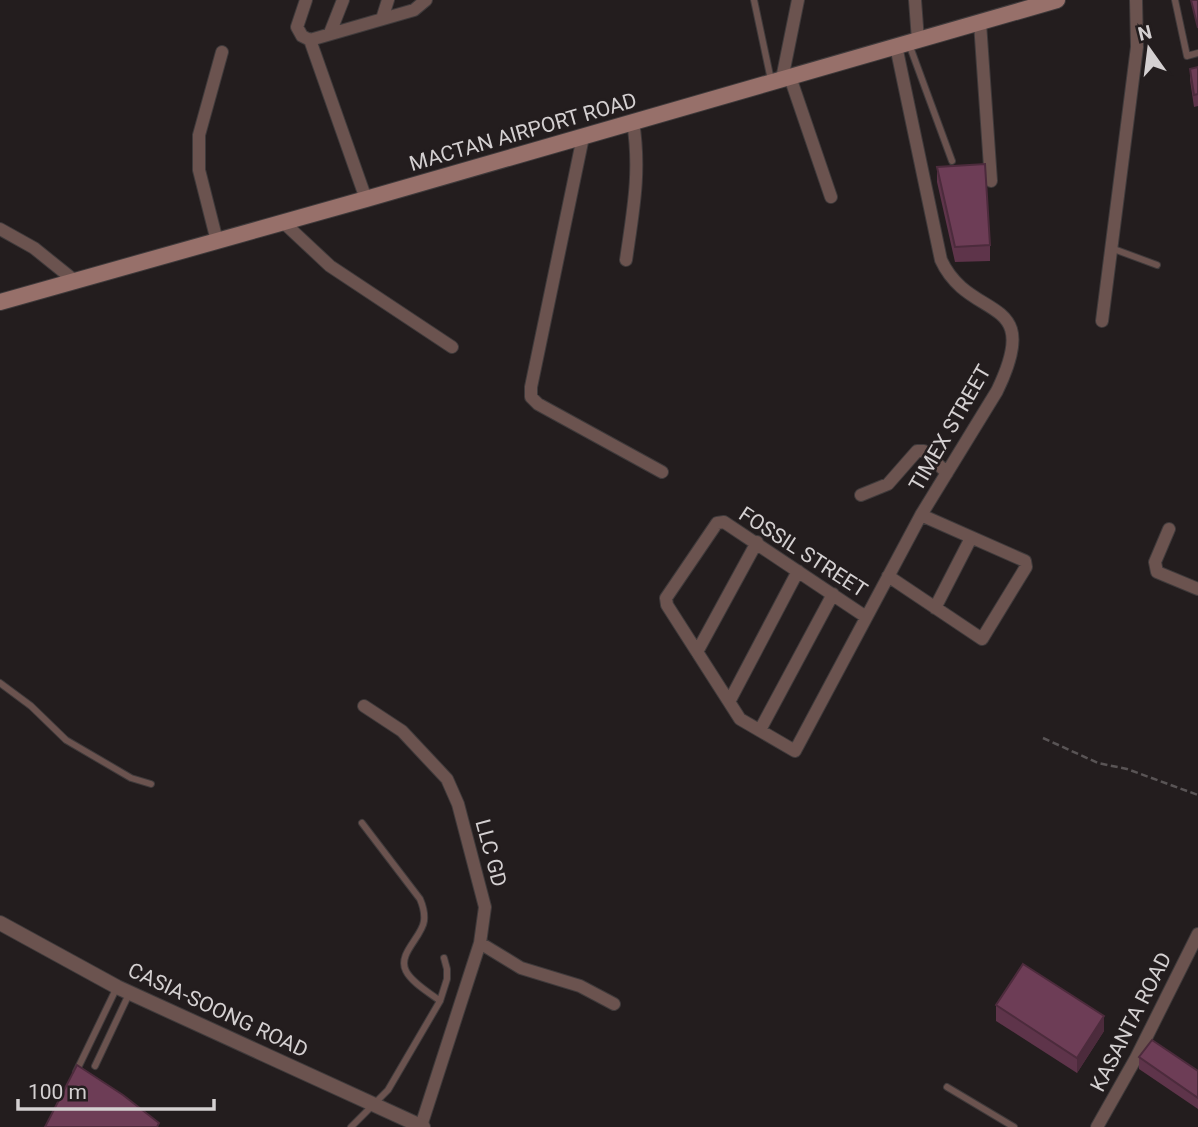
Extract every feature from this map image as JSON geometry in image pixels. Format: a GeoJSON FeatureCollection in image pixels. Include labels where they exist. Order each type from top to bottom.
{"type":"FeatureCollection","features":[{"type":"Feature","properties":{"kind":"main road","name":"MACTAN AIRPORT ROAD"},"geometry":{"type":"LineString","coordinates":[[0,302],[1057,0]]}},
{"type":"Feature","properties":{"kind":"street"},"geometry":{"type":"LineString","coordinates":[[306,0],[297,27],[302,36],[310,40],[366,199]]}},
{"type":"Feature","properties":{"kind":"street"},"geometry":{"type":"LineString","coordinates":[[330,33],[343,0]]}},
{"type":"Feature","properties":{"kind":"street"},"geometry":{"type":"LineString","coordinates":[[382,19],[388,0]]}},
{"type":"Feature","properties":{"kind":"street"},"geometry":{"type":"LineString","coordinates":[[310,40],[414,10],[426,0]]}},
{"type":"Feature","properties":{"kind":"street"},"geometry":{"type":"LineString","coordinates":[[798,0],[781,79],[831,198]]}},
{"type":"Feature","properties":{"kind":"street"},"geometry":{"type":"LineString","coordinates":[[907,43],[915,0]]}},
{"type":"Feature","properties":{"kind":"street"},"geometry":{"type":"LineString","coordinates":[[1102,321],[1137,47],[1136,0]]}},
{"type":"Feature","properties":{"kind":"street"},"geometry":{"type":"LineString","coordinates":[[981,23],[991,181]]}},
{"type":"Feature","properties":{"kind":"street","name":"TIMEX STREET"},"geometry":{"type":"LineString","coordinates":[[760,730],[794,751],[921,515],[1007,372],[1013,350],[1012,327],[997,311],[959,286],[949,276],[941,260],[907,43]]}},
{"type":"Feature","properties":{"kind":"street"},"geometry":{"type":"LineString","coordinates":[[217,241],[199,170],[199,135],[222,52]]}},
{"type":"Feature","properties":{"kind":"street"},"geometry":{"type":"LineString","coordinates":[[626,260],[638,180],[633,122]]}},
{"type":"Feature","properties":{"kind":"street"},"geometry":{"type":"LineString","coordinates":[[583,137],[531,397],[538,404],[662,472]]}},
{"type":"Feature","properties":{"kind":"street"},"geometry":{"type":"LineString","coordinates":[[283,222],[330,266],[452,347]]}},
{"type":"Feature","properties":{"kind":"street"},"geometry":{"type":"LineString","coordinates":[[0,229],[34,248],[75,281]]}},
{"type":"Feature","properties":{"kind":"street"},"geometry":{"type":"LineString","coordinates":[[861,495],[888,484],[917,451],[924,451],[947,473]]}},
{"type":"Feature","properties":{"kind":"street"},"geometry":{"type":"LineString","coordinates":[[888,576],[982,639],[1026,567],[1025,561],[921,515]]}},
{"type":"Feature","properties":{"kind":"street","name":"FOSSIL STREET"},"geometry":{"type":"LineString","coordinates":[[697,652],[667,605],[666,597],[717,523],[724,522],[757,542],[866,617]]}},
{"type":"Feature","properties":{"kind":"street"},"geometry":{"type":"LineString","coordinates":[[1169,529],[1155,562],[1157,572],[1198,589]]}},
{"type":"Feature","properties":{"kind":"street"},"geometry":{"type":"LineString","coordinates":[[935,608],[971,538]]}},
{"type":"Feature","properties":{"kind":"street"},"geometry":{"type":"LineString","coordinates":[[757,542],[697,652],[740,719],[760,730],[833,594]]}},
{"type":"Feature","properties":{"kind":"street"},"geometry":{"type":"LineString","coordinates":[[729,702],[799,571]]}},
{"type":"Feature","properties":{"kind":"street","name":"LLC GD"},"geometry":{"type":"LineString","coordinates":[[364,706],[402,731],[447,779],[458,804],[485,907],[480,943],[422,1126]]}},
{"type":"Feature","properties":{"kind":"street","name":"CASIA-SOONG ROAD"},"geometry":{"type":"LineString","coordinates":[[0,923],[124,989],[422,1126]]}},
{"type":"Feature","properties":{"kind":"street","name":"KASANTA ROAD"},"geometry":{"type":"LineString","coordinates":[[1097,1127],[1136,1058],[1198,934]]}},
{"type":"Feature","properties":{"kind":"street"},"geometry":{"type":"LineString","coordinates":[[480,943],[521,968],[580,986],[614,1004]]}},
{"type":"Feature","properties":{"kind":"lane"},"geometry":{"type":"LineString","coordinates":[[754,0],[781,79]]}},
{"type":"Feature","properties":{"kind":"lane"},"geometry":{"type":"LineString","coordinates":[[1175,0],[1186,56],[1198,53]]}},
{"type":"Feature","properties":{"kind":"lane"},"geometry":{"type":"LineString","coordinates":[[907,43],[952,161]]}},
{"type":"Feature","properties":{"kind":"lane"},"geometry":{"type":"LineString","coordinates":[[1111,248],[1157,265]]}},
{"type":"Feature","properties":{"kind":"lane"},"geometry":{"type":"LineString","coordinates":[[0,683],[31,706],[66,740],[131,778],[151,783]]}},
{"type":"Feature","properties":{"kind":"lane"},"geometry":{"type":"LineString","coordinates":[[362,823],[420,899],[424,924],[404,960],[405,967],[407,974],[440,1001]]}},
{"type":"Feature","properties":{"kind":"lane"},"geometry":{"type":"LineString","coordinates":[[351,1127],[388,1090],[440,1001],[447,979],[444,958]]}},
{"type":"Feature","properties":{"kind":"lane"},"geometry":{"type":"LineString","coordinates":[[94,1066],[124,989]]}},
{"type":"Feature","properties":{"kind":"lane"},"geometry":{"type":"LineString","coordinates":[[72,1080],[124,989]]}},
{"type":"Feature","properties":{"kind":"lane"},"geometry":{"type":"LineString","coordinates":[[947,1087],[1014,1127]]}},
{"type":"Feature","properties":{"kind":"path"},"geometry":{"type":"LineString","coordinates":[[1043,738],[1098,763],[1127,769],[1198,795]]}},
{"type":"Feature","properties":{"kind":"building"},"geometry":{"type":"Polygon","coordinates":[[[1191,0],[1198,0],[1198,28],[1191,0]]]}},
{"type":"Feature","properties":{"kind":"building"},"geometry":{"type":"Polygon","coordinates":[[[1198,67],[1198,94],[1194,95],[1190,69],[1198,67]]]}},
{"type":"Feature","properties":{"kind":"building"},"geometry":{"type":"Polygon","coordinates":[[[985,164],[990,245],[955,247],[937,167],[985,164]]]}},
{"type":"Feature","properties":{"kind":"building"},"geometry":{"type":"Polygon","coordinates":[[[1023,964],[1104,1016],[1077,1058],[996,1005],[1023,964]]]}},
{"type":"Feature","properties":{"kind":"building"},"geometry":{"type":"Polygon","coordinates":[[[1152,1040],[1198,1071],[1198,1098],[1139,1057],[1152,1040]]]}},
{"type":"Feature","properties":{"kind":"building"},"geometry":{"type":"Polygon","coordinates":[[[77,1065],[123,1095],[159,1123],[157,1127],[45,1127],[77,1065]]]}}]}
